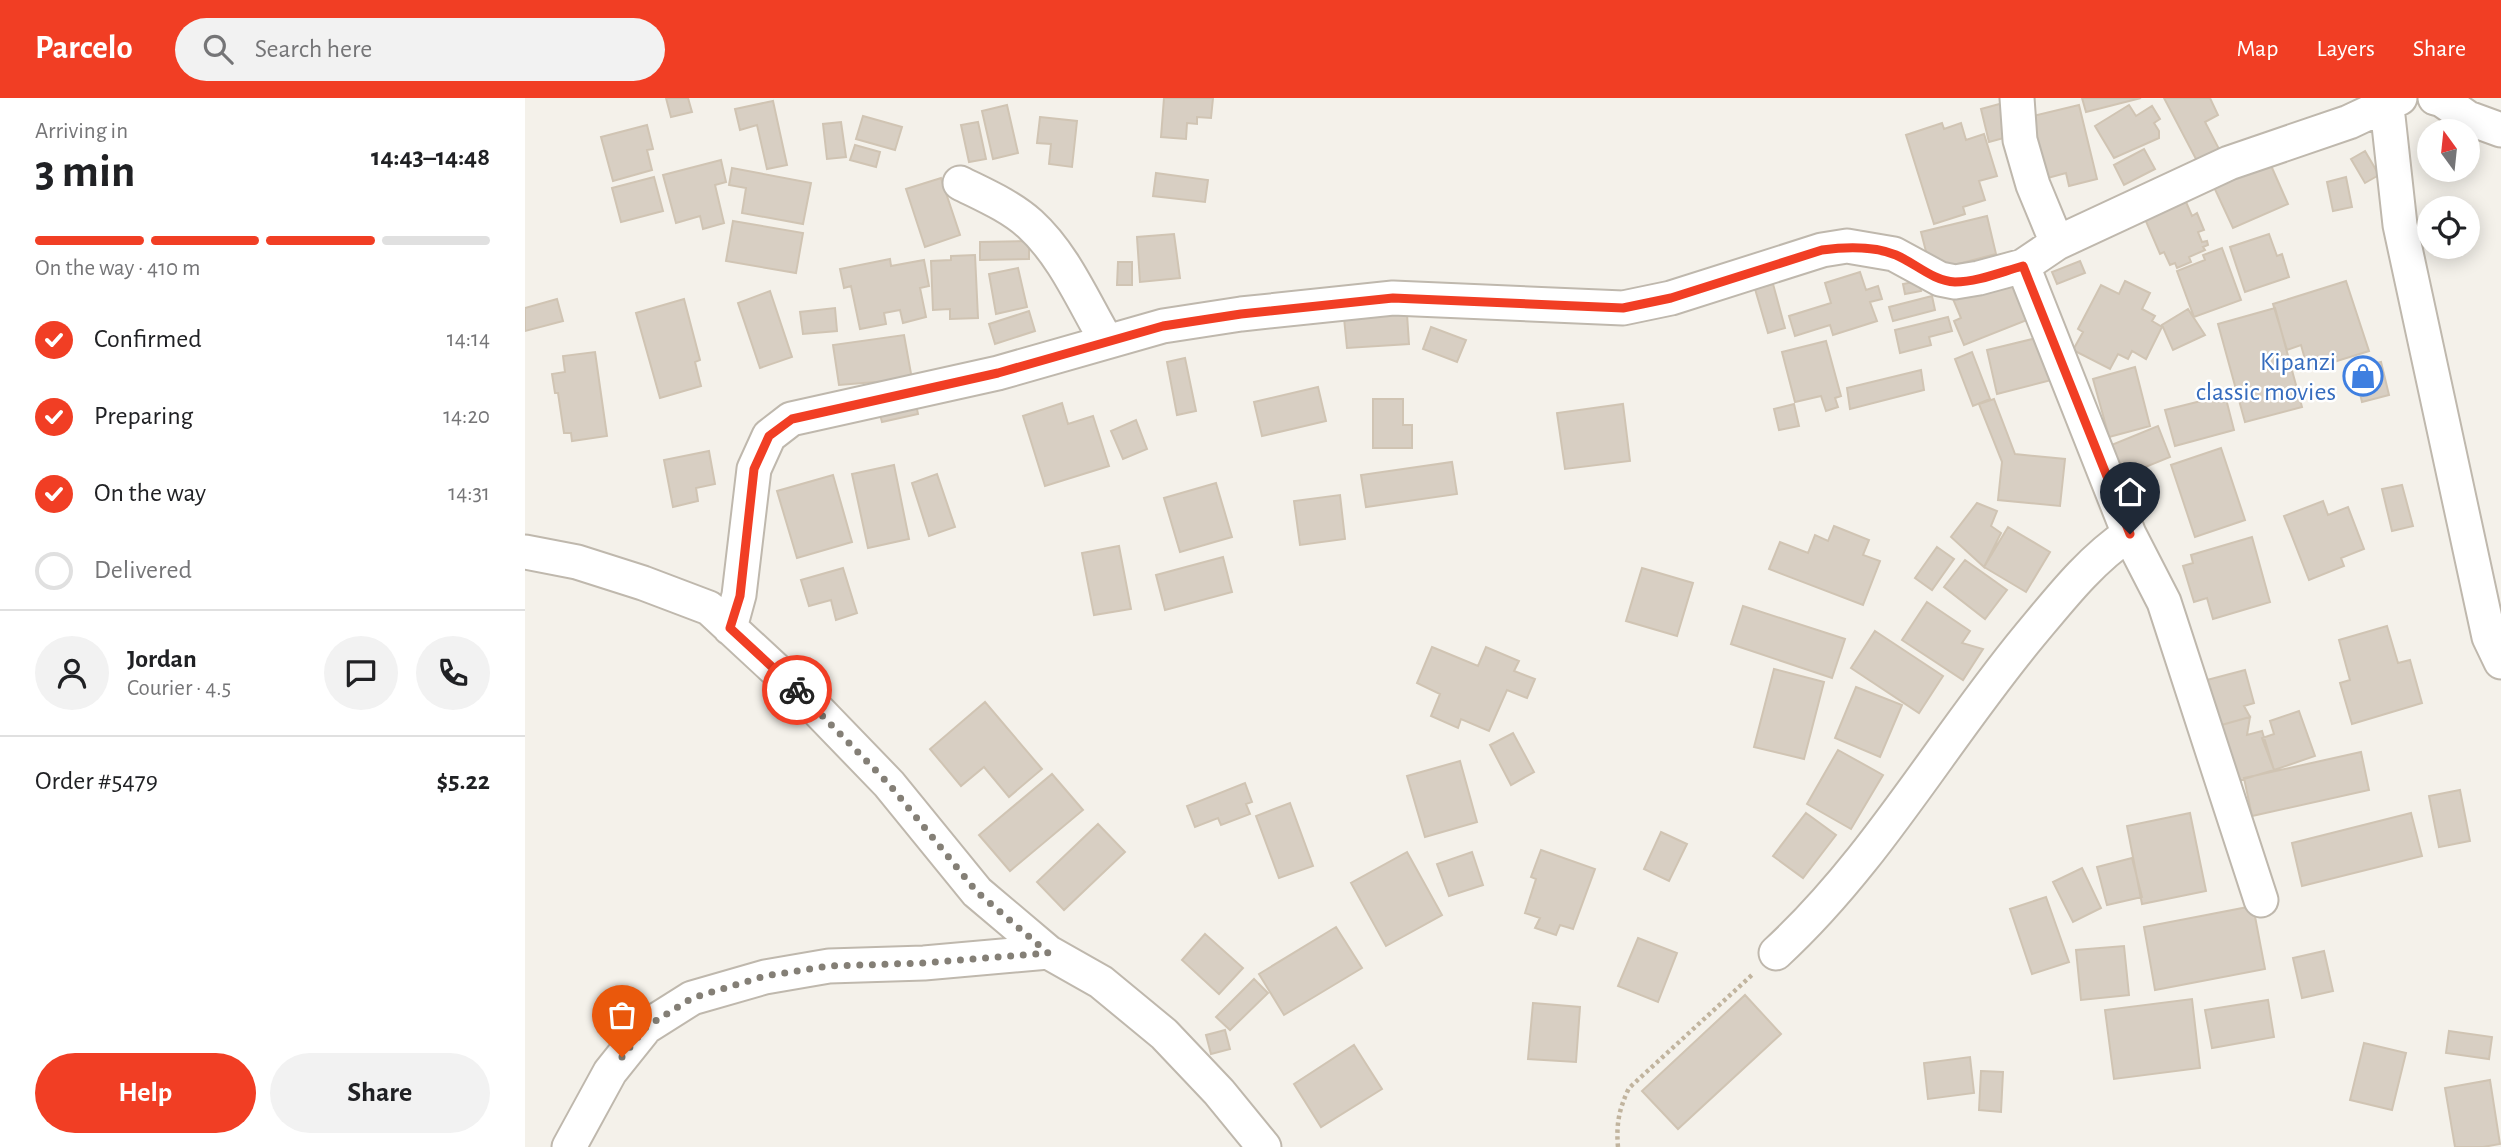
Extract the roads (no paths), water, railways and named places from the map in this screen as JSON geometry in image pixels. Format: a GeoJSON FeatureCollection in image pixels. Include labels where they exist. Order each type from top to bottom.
{"type":"FeatureCollection","features":[{"type":"Feature","properties":{"kind":"street"},"geometry":{"type":"LineString","coordinates":[[2017,98],[2020,141],[2033,185],[2057,243]]}},
{"type":"Feature","properties":{"kind":"street"},"geometry":{"type":"LineString","coordinates":[[2435,98],[2468,118],[2501,130]]}},
{"type":"Feature","properties":{"kind":"street"},"geometry":{"type":"LineString","coordinates":[[730,628],[740,596],[754,469],[769,436],[792,419],[998,373],[1106,340],[1163,326],[1241,314],[1393,298],[1623,308],[1671,298],[1822,250],[1847,246],[1894,254],[1940,279],[1955,282],[1979,278],[2023,266],[2057,243],[2229,163],[2349,122],[2390,100],[2400,225],[2489,637],[2501,662]]}},
{"type":"Feature","properties":{"kind":"street"},"geometry":{"type":"LineString","coordinates":[[960,183],[1013,211],[1048,243],[1073,280],[1106,340]]}},
{"type":"Feature","properties":{"kind":"street"},"geometry":{"type":"LineString","coordinates":[[2023,266],[2130,534],[2164,601],[2261,900]]}},
{"type":"Feature","properties":{"kind":"street"},"geometry":{"type":"LineString","coordinates":[[1776,953],[1870,852],[2000,671],[2062,597],[2095,560],[2130,534]]}},
{"type":"Feature","properties":{"kind":"street"},"geometry":{"type":"LineString","coordinates":[[525,552],[577,562],[709,608],[803,695],[889,784],[977,892],[1048,953],[1101,982],[1164,1034],[1219,1091],[1264,1147]]}},
{"type":"Feature","properties":{"kind":"street"},"geometry":{"type":"LineString","coordinates":[[569,1147],[610,1072],[646,1027],[692,998],[765,976],[829,966],[924,963],[1048,953]]}},
{"type":"Feature","properties":{"kind":"place","name":"Kipanzi classic movies"},"geometry":{"type":"Point","coordinates":[2363,376]}}]}
